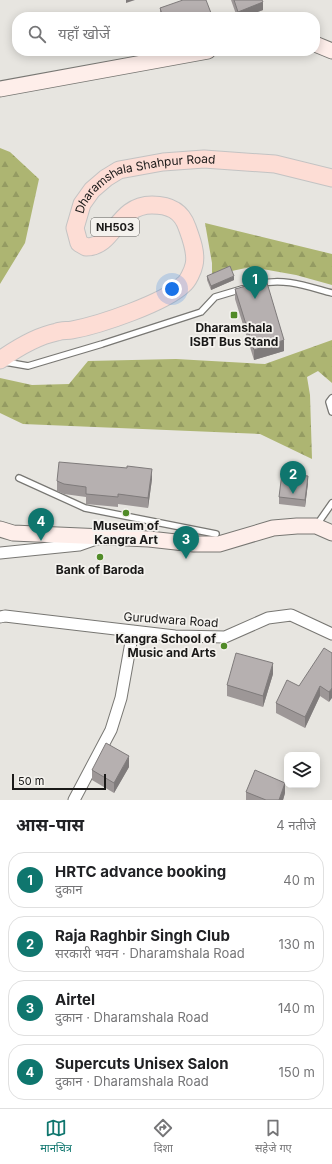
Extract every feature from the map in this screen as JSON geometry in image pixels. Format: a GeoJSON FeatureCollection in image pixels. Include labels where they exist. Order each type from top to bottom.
{"type":"FeatureCollection","features":[{"type":"Feature","properties":{"kind":"main road"},"geometry":{"type":"LineString","coordinates":[[320,46],[332,52]]}},
{"type":"Feature","properties":{"kind":"main road"},"geometry":{"type":"LineString","coordinates":[[0,89],[181,56]]}},
{"type":"Feature","properties":{"kind":"main road","name":"Dharamshala Shahpur Road"},"geometry":{"type":"LineString","coordinates":[[0,361],[17,348],[57,332],[72,330],[104,321],[160,300],[185,284],[194,265],[194,253],[186,225],[178,211],[173,208],[150,205],[134,208],[120,220],[99,244],[86,247],[79,243],[75,228],[82,204],[92,190],[119,170],[163,162],[204,159],[275,164],[332,178]]}},
{"type":"Feature","properties":{"kind":"main road"},"geometry":{"type":"LineString","coordinates":[[0,529],[13,533],[99,538],[149,539],[194,544],[219,544],[273,528],[297,526],[316,526],[332,533]]}},
{"type":"Feature","properties":{"kind":"street"},"geometry":{"type":"LineString","coordinates":[[0,553],[78,545],[99,538]]}},
{"type":"Feature","properties":{"kind":"street","name":"Gurudwara Road"},"geometry":{"type":"LineString","coordinates":[[0,617],[6,616],[175,636],[225,637],[268,618],[291,615],[332,634]]}},
{"type":"Feature","properties":{"kind":"street"},"geometry":{"type":"LineString","coordinates":[[74,800],[111,730],[121,698],[133,631]]}},
{"type":"Feature","properties":{"kind":"lane"},"geometry":{"type":"LineString","coordinates":[[252,286],[267,282],[293,283],[332,293]]}},
{"type":"Feature","properties":{"kind":"lane"},"geometry":{"type":"LineString","coordinates":[[0,361],[28,366],[102,344],[201,312],[215,297],[245,288]]}},
{"type":"Feature","properties":{"kind":"lane"},"geometry":{"type":"LineString","coordinates":[[332,398],[329,402],[332,412]]}},
{"type":"Feature","properties":{"kind":"lane"},"geometry":{"type":"LineString","coordinates":[[19,478],[85,508],[216,534]]}},
{"type":"Feature","properties":{"kind":"lane"},"geometry":{"type":"LineString","coordinates":[[316,526],[332,503]]}},
{"type":"Feature","properties":{"kind":"green space"},"geometry":{"type":"Polygon","coordinates":[[[0,148],[10,152],[39,179],[25,243],[0,284],[0,148]]]}},
{"type":"Feature","properties":{"kind":"green space"},"geometry":{"type":"Polygon","coordinates":[[[205,223],[332,254],[332,285],[296,275],[251,267],[212,275],[212,263],[205,223]]]}},
{"type":"Feature","properties":{"kind":"green space"},"geometry":{"type":"Polygon","coordinates":[[[332,340],[332,383],[318,371],[307,377],[310,395],[312,459],[260,434],[23,424],[0,413],[0,378],[32,385],[69,384],[88,361],[176,359],[265,364],[332,340]]]}},
{"type":"Feature","properties":{"kind":"building"},"geometry":{"type":"Polygon","coordinates":[[[183,0],[206,0],[211,12],[161,12],[160,8],[183,0]]]}},
{"type":"Feature","properties":{"kind":"building"},"geometry":{"type":"Polygon","coordinates":[[[234,0],[262,0],[263,2],[238,12],[234,0]]]}},
{"type":"Feature","properties":{"kind":"building"},"geometry":{"type":"Polygon","coordinates":[[[230,266],[234,276],[211,286],[207,276],[230,266]]]}},
{"type":"Feature","properties":{"kind":"building"},"geometry":{"type":"Polygon","coordinates":[[[265,276],[284,340],[254,350],[235,289],[250,285],[252,280],[265,276]]]}},
{"type":"Feature","properties":{"kind":"building"},"geometry":{"type":"Polygon","coordinates":[[[59,462],[152,469],[148,498],[118,494],[118,497],[86,494],[86,487],[64,484],[57,481],[59,462]]]}},
{"type":"Feature","properties":{"kind":"building"},"geometry":{"type":"Polygon","coordinates":[[[282,473],[308,476],[305,500],[279,497],[282,473]]]}},
{"type":"Feature","properties":{"kind":"building"},"geometry":{"type":"Polygon","coordinates":[[[324,648],[332,653],[332,688],[329,692],[320,686],[305,717],[276,703],[287,680],[299,686],[324,648]]]}},
{"type":"Feature","properties":{"kind":"building"},"geometry":{"type":"Polygon","coordinates":[[[236,653],[273,663],[263,696],[227,685],[236,653]]]}},
{"type":"Feature","properties":{"kind":"building"},"geometry":{"type":"Polygon","coordinates":[[[106,743],[129,756],[114,783],[92,770],[106,743]]]}},
{"type":"Feature","properties":{"kind":"building"},"geometry":{"type":"Polygon","coordinates":[[[255,770],[284,783],[279,800],[266,800],[246,792],[255,770]]]}},
{"type":"Feature","properties":{"kind":"place","name":"HRTC advance booking"},"geometry":{"type":"Point","coordinates":[255,299]}},
{"type":"Feature","properties":{"kind":"place","name":"Dharamshala ISBT Bus Stand"},"geometry":{"type":"Point","coordinates":[234,315]}},
{"type":"Feature","properties":{"kind":"place","name":"Raja Raghbir Singh Club"},"geometry":{"type":"Point","coordinates":[293,494]}},
{"type":"Feature","properties":{"kind":"place","name":"Museum of Kangra Art"},"geometry":{"type":"Point","coordinates":[126,513]}},
{"type":"Feature","properties":{"kind":"place","name":"Supercuts Unisex Salon"},"geometry":{"type":"Point","coordinates":[41,541]}},
{"type":"Feature","properties":{"kind":"place","name":"Bank of Baroda"},"geometry":{"type":"Point","coordinates":[100,557]}},
{"type":"Feature","properties":{"kind":"place","name":"Airtel"},"geometry":{"type":"Point","coordinates":[186,559]}},
{"type":"Feature","properties":{"kind":"place","name":"Kangra School of Music and Arts"},"geometry":{"type":"Point","coordinates":[224,646]}}]}
